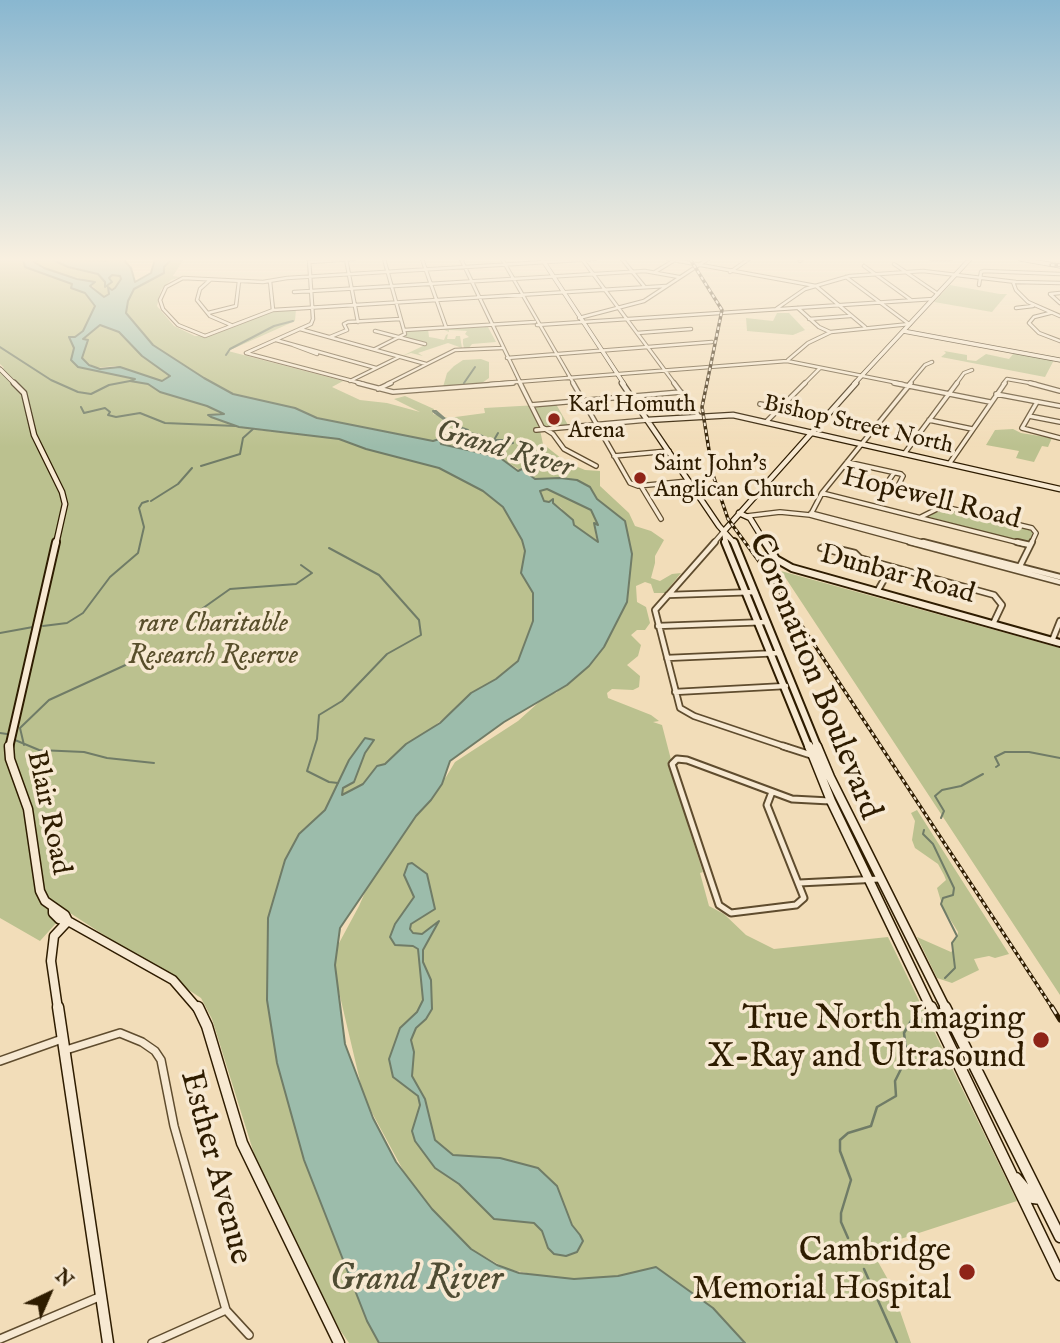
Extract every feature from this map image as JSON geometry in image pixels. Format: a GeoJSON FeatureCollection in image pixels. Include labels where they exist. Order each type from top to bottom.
{"type":"FeatureCollection","features":[{"type":"Feature","properties":{"kind":"main road"},"geometry":{"type":"LineString","coordinates":[[583,323],[724,531],[912,322]]}},
{"type":"Feature","properties":{"kind":"main road"},"geometry":{"type":"LineString","coordinates":[[903,331],[1060,360]]}},
{"type":"Feature","properties":{"kind":"main road","name":"Blair Road"},"geometry":{"type":"LineString","coordinates":[[0,369],[24,394],[34,435],[65,503],[9,746],[10,758],[28,809],[40,891],[53,908],[52,913],[59,919],[68,921],[173,980],[189,995],[207,1026],[242,1143],[339,1343]]}},
{"type":"Feature","properties":{"kind":"main road","name":"Bishop Street North"},"geometry":{"type":"LineString","coordinates":[[647,420],[726,414],[1060,489]]}},
{"type":"Feature","properties":{"kind":"main road"},"geometry":{"type":"LineString","coordinates":[[739,513],[747,516]]}},
{"type":"Feature","properties":{"kind":"main road","name":"Dunbar Road"},"geometry":{"type":"LineString","coordinates":[[747,516],[782,564],[1060,643]]}},
{"type":"Feature","properties":{"kind":"main road","name":"Coronation Boulevard"},"geometry":{"type":"LineString","coordinates":[[724,531],[725,541],[767,622],[822,757],[880,879],[1060,1237]]}},
{"type":"Feature","properties":{"kind":"main road","name":"Coronation Boulevard"},"geometry":{"type":"LineString","coordinates":[[724,531],[734,542],[737,561]]}},
{"type":"Feature","properties":{"kind":"main road","name":"Coronation Boulevard"},"geometry":{"type":"LineString","coordinates":[[751,593],[758,622],[831,800],[1060,1275]]}},
{"type":"Feature","properties":{"kind":"main road"},"geometry":{"type":"LineString","coordinates":[[794,711],[804,710]]}},
{"type":"Feature","properties":{"kind":"main road"},"geometry":{"type":"LineString","coordinates":[[68,921],[54,936],[51,953],[108,1343]]}},
{"type":"Feature","properties":{"kind":"main road"},"geometry":{"type":"LineString","coordinates":[[909,961],[921,960]]}},
{"type":"Feature","properties":{"kind":"main road"},"geometry":{"type":"LineString","coordinates":[[1012,1175],[1026,1187],[1033,1198],[1041,1199]]}},
{"type":"Feature","properties":{"kind":"street"},"geometry":{"type":"LineString","coordinates":[[174,322],[177,326],[205,336],[243,322]]}},
{"type":"Feature","properties":{"kind":"street"},"geometry":{"type":"LineString","coordinates":[[224,322],[232,326]]}},
{"type":"Feature","properties":{"kind":"street"},"geometry":{"type":"LineString","coordinates":[[330,338],[346,330],[346,323],[354,322]]}},
{"type":"Feature","properties":{"kind":"street"},"geometry":{"type":"LineString","coordinates":[[373,349],[404,334],[401,322]]}},
{"type":"Feature","properties":{"kind":"street"},"geometry":{"type":"LineString","coordinates":[[444,322],[446,327]]}},
{"type":"Feature","properties":{"kind":"street"},"geometry":{"type":"LineString","coordinates":[[489,322],[545,429],[553,434],[564,449],[596,466]]}},
{"type":"Feature","properties":{"kind":"street"},"geometry":{"type":"LineString","coordinates":[[404,330],[602,322]]}},
{"type":"Feature","properties":{"kind":"street"},"geometry":{"type":"LineString","coordinates":[[628,322],[698,415]]}},
{"type":"Feature","properties":{"kind":"street"},"geometry":{"type":"LineString","coordinates":[[636,333],[691,329],[685,322]]}},
{"type":"Feature","properties":{"kind":"street"},"geometry":{"type":"LineString","coordinates":[[813,322],[831,332]]}},
{"type":"Feature","properties":{"kind":"street"},"geometry":{"type":"LineString","coordinates":[[859,322],[865,327]]}},
{"type":"Feature","properties":{"kind":"street"},"geometry":{"type":"LineString","coordinates":[[907,322],[910,324]]}},
{"type":"Feature","properties":{"kind":"street"},"geometry":{"type":"LineString","coordinates":[[1030,322],[1034,330],[1060,339]]}},
{"type":"Feature","properties":{"kind":"street"},"geometry":{"type":"LineString","coordinates":[[316,334],[310,329],[311,324],[246,353],[393,392],[787,361],[990,402]]}},
{"type":"Feature","properties":{"kind":"street"},"geometry":{"type":"LineString","coordinates":[[536,324],[630,483],[641,486],[689,481]]}},
{"type":"Feature","properties":{"kind":"street"},"geometry":{"type":"LineString","coordinates":[[787,361],[808,343],[831,332],[910,324]]}},
{"type":"Feature","properties":{"kind":"street"},"geometry":{"type":"LineString","coordinates":[[299,329],[427,364]]}},
{"type":"Feature","properties":{"kind":"street"},"geometry":{"type":"LineString","coordinates":[[375,331],[425,344]]}},
{"type":"Feature","properties":{"kind":"street"},"geometry":{"type":"LineString","coordinates":[[275,340],[293,344],[304,351],[326,354],[376,368]]}},
{"type":"Feature","properties":{"kind":"street"},"geometry":{"type":"LineString","coordinates":[[507,358],[712,342]]}},
{"type":"Feature","properties":{"kind":"street"},"geometry":{"type":"LineString","coordinates":[[378,390],[456,350],[502,348]]}},
{"type":"Feature","properties":{"kind":"street"},"geometry":{"type":"LineString","coordinates":[[349,382],[399,357]]}},
{"type":"Feature","properties":{"kind":"street"},"geometry":{"type":"LineString","coordinates":[[810,514],[822,493],[908,385],[925,365],[932,362]]}},
{"type":"Feature","properties":{"kind":"street"},"geometry":{"type":"LineString","coordinates":[[766,422],[821,367]]}},
{"type":"Feature","properties":{"kind":"street"},"geometry":{"type":"LineString","coordinates":[[904,454],[964,373],[972,370]]}},
{"type":"Feature","properties":{"kind":"street"},"geometry":{"type":"LineString","coordinates":[[949,464],[995,394],[1010,379],[1060,391]]}},
{"type":"Feature","properties":{"kind":"street"},"geometry":{"type":"LineString","coordinates":[[1055,390],[1060,383]]}},
{"type":"Feature","properties":{"kind":"street"},"geometry":{"type":"LineString","coordinates":[[531,405],[681,392]]}},
{"type":"Feature","properties":{"kind":"street"},"geometry":{"type":"LineString","coordinates":[[995,394],[1060,407]]}},
{"type":"Feature","properties":{"kind":"street"},"geometry":{"type":"LineString","coordinates":[[1037,402],[1023,430],[1060,438]]}},
{"type":"Feature","properties":{"kind":"street"},"geometry":{"type":"LineString","coordinates":[[760,404],[780,408]]}},
{"type":"Feature","properties":{"kind":"street"},"geometry":{"type":"LineString","coordinates":[[1029,416],[1060,422]]}},
{"type":"Feature","properties":{"kind":"street"},"geometry":{"type":"LineString","coordinates":[[536,430],[647,420]]}},
{"type":"Feature","properties":{"kind":"street"},"geometry":{"type":"LineString","coordinates":[[929,420],[972,429]]}},
{"type":"Feature","properties":{"kind":"street"},"geometry":{"type":"LineString","coordinates":[[614,456],[669,451]]}},
{"type":"Feature","properties":{"kind":"street"},"geometry":{"type":"LineString","coordinates":[[847,461],[894,473],[904,477],[898,486],[893,487],[887,483],[894,473]]}},
{"type":"Feature","properties":{"kind":"street"},"geometry":{"type":"LineString","coordinates":[[641,486],[661,519]]}},
{"type":"Feature","properties":{"kind":"street","name":"Hopewell Road"},"geometry":{"type":"LineString","coordinates":[[822,493],[1030,545]]}},
{"type":"Feature","properties":{"kind":"street"},"geometry":{"type":"LineString","coordinates":[[921,517],[937,509],[950,508],[1026,526],[1036,531],[1019,569]]}},
{"type":"Feature","properties":{"kind":"street"},"geometry":{"type":"LineString","coordinates":[[747,516],[779,512],[810,514],[1060,580]]}},
{"type":"Feature","properties":{"kind":"street"},"geometry":{"type":"LineString","coordinates":[[724,531],[655,610],[680,708],[694,716],[822,757]]}},
{"type":"Feature","properties":{"kind":"street"},"geometry":{"type":"LineString","coordinates":[[715,541],[725,541]]}},
{"type":"Feature","properties":{"kind":"street"},"geometry":{"type":"LineString","coordinates":[[860,558],[855,553],[826,545],[821,547],[998,598],[1002,605],[993,624]]}},
{"type":"Feature","properties":{"kind":"street"},"geometry":{"type":"LineString","coordinates":[[877,592],[891,567]]}},
{"type":"Feature","properties":{"kind":"street"},"geometry":{"type":"LineString","coordinates":[[667,595],[751,593]]}},
{"type":"Feature","properties":{"kind":"street"},"geometry":{"type":"LineString","coordinates":[[1052,641],[1060,621]]}},
{"type":"Feature","properties":{"kind":"street"},"geometry":{"type":"LineString","coordinates":[[658,626],[767,622]]}},
{"type":"Feature","properties":{"kind":"street"},"geometry":{"type":"LineString","coordinates":[[667,658],[780,653]]}},
{"type":"Feature","properties":{"kind":"street"},"geometry":{"type":"LineString","coordinates":[[675,692],[794,687]]}},
{"type":"Feature","properties":{"kind":"street"},"geometry":{"type":"LineString","coordinates":[[772,792],[767,805],[804,898],[796,905],[738,913],[726,910],[719,905],[672,764],[677,759],[687,760],[802,801],[842,799]]}},
{"type":"Feature","properties":{"kind":"street"},"geometry":{"type":"LineString","coordinates":[[799,883],[880,879]]}},
{"type":"Feature","properties":{"kind":"street","name":"Esther Avenue"},"geometry":{"type":"LineString","coordinates":[[66,1050],[120,1033],[142,1042],[155,1051],[161,1060],[174,1126],[226,1310],[249,1335]]}},
{"type":"Feature","properties":{"kind":"street"},"geometry":{"type":"LineString","coordinates":[[0,1061],[64,1039]]}},
{"type":"Feature","properties":{"kind":"street"},"geometry":{"type":"LineString","coordinates":[[0,1339],[102,1296]]}},
{"type":"Feature","properties":{"kind":"street","name":"Esther Avenue"},"geometry":{"type":"LineString","coordinates":[[152,1343],[226,1310]]}},
{"type":"Feature","properties":{"kind":"green space","name":"rare Charitable Research Reserve"},"geometry":{"type":"Polygon","coordinates":[[[0,322],[90,322],[84,337],[101,325],[107,326],[119,332],[142,356],[170,376],[162,381],[115,366],[95,368],[82,358],[87,339],[83,339],[77,366],[135,379],[131,381],[148,384],[207,406],[250,429],[339,439],[439,468],[483,491],[503,507],[515,524],[517,533],[531,548],[527,582],[533,593],[533,621],[518,661],[481,687],[432,728],[278,885],[304,1160],[367,1321],[379,1343],[349,1343],[338,1327],[255,1157],[212,1019],[201,998],[67,911],[40,941],[0,918],[0,369],[4,368],[0,364],[0,322]]]}},
{"type":"Feature","properties":{"kind":"green space"},"geometry":{"type":"Polygon","coordinates":[[[133,322],[170,322],[195,336],[213,335],[244,322],[293,322],[228,351],[343,381],[332,387],[360,400],[387,403],[420,412],[394,399],[405,396],[434,409],[433,414],[448,418],[485,413],[484,408],[556,404],[568,425],[540,430],[543,444],[566,462],[585,470],[600,471],[600,486],[629,513],[635,526],[651,531],[664,540],[655,556],[651,578],[660,581],[672,574],[681,573],[665,593],[654,593],[651,584],[645,582],[636,586],[637,602],[646,607],[650,623],[645,630],[637,630],[631,635],[641,645],[638,656],[627,665],[640,676],[639,687],[633,690],[612,689],[607,693],[608,698],[651,715],[659,721],[653,722],[662,725],[703,872],[700,873],[709,906],[724,914],[746,935],[774,949],[888,937],[1017,1201],[879,1246],[877,1260],[891,1285],[911,1343],[745,1343],[710,1306],[507,1269],[471,1249],[423,1207],[364,1098],[331,958],[359,906],[391,833],[446,777],[455,762],[518,721],[548,694],[556,693],[604,647],[627,602],[632,554],[625,521],[597,499],[590,487],[577,480],[534,479],[499,457],[440,442],[317,418],[295,408],[233,394],[153,345],[133,322]]]}},
{"type":"Feature","properties":{"kind":"green space"},"geometry":{"type":"Polygon","coordinates":[[[746,322],[797,322],[805,330],[793,335],[747,331],[746,322]]]}},
{"type":"Feature","properties":{"kind":"green space"},"geometry":{"type":"Polygon","coordinates":[[[488,327],[496,342],[472,344],[469,348],[464,348],[463,344],[463,339],[469,337],[465,334],[467,331],[449,332],[442,329],[488,327]]]}},
{"type":"Feature","properties":{"kind":"green space"},"geometry":{"type":"Polygon","coordinates":[[[428,329],[429,337],[444,340],[448,334],[447,339],[460,336],[462,348],[448,343],[418,353],[423,356],[411,353],[402,356],[427,344],[403,337],[406,331],[428,329]]]}},
{"type":"Feature","properties":{"kind":"green space"},"geometry":{"type":"Polygon","coordinates":[[[944,351],[967,355],[967,360],[976,361],[986,354],[1009,359],[1014,353],[1054,360],[1045,377],[941,357],[946,353],[944,351]]]}},
{"type":"Feature","properties":{"kind":"green space"},"geometry":{"type":"Polygon","coordinates":[[[481,359],[489,362],[489,378],[482,383],[443,387],[447,373],[454,366],[463,360],[481,359]]]}},
{"type":"Feature","properties":{"kind":"green space"},"geometry":{"type":"Polygon","coordinates":[[[1013,429],[1052,438],[1048,447],[1042,446],[1034,462],[1016,458],[1019,451],[986,445],[995,430],[1013,429]]]}},
{"type":"Feature","properties":{"kind":"green space"},"geometry":{"type":"Polygon","coordinates":[[[547,489],[591,510],[599,526],[594,524],[597,543],[574,525],[561,508],[551,501],[544,501],[540,491],[547,489]]]}},
{"type":"Feature","properties":{"kind":"green space"},"geometry":{"type":"Polygon","coordinates":[[[947,509],[1028,528],[1033,533],[1029,541],[1024,542],[925,516],[947,509]]]}},
{"type":"Feature","properties":{"kind":"green space"},"geometry":{"type":"Polygon","coordinates":[[[781,571],[1060,648],[1060,995],[897,747],[781,571]]]}},
{"type":"Feature","properties":{"kind":"green space"},"geometry":{"type":"Polygon","coordinates":[[[917,810],[1009,954],[974,959],[979,970],[952,983],[937,978],[917,937],[951,952],[951,942],[957,938],[958,932],[943,908],[937,888],[946,880],[944,875],[938,864],[915,848],[912,840],[915,821],[911,813],[917,810]]]}},
{"type":"Feature","properties":{"kind":"water","name":"Grand River"},"geometry":{"type":"Polygon","coordinates":[[[87,322],[133,322],[153,345],[233,394],[295,408],[317,418],[433,441],[462,432],[433,411],[436,411],[451,424],[468,430],[469,433],[490,440],[511,440],[513,443],[503,445],[464,434],[447,437],[440,441],[441,444],[499,457],[535,479],[577,480],[590,487],[597,499],[625,521],[632,554],[627,602],[604,647],[589,666],[567,685],[504,722],[450,761],[442,784],[416,816],[340,928],[335,965],[345,1044],[373,1118],[396,1162],[432,1209],[471,1249],[497,1265],[519,1273],[574,1279],[618,1276],[656,1267],[713,1308],[745,1343],[379,1343],[367,1321],[304,1160],[277,1063],[267,1000],[268,918],[285,860],[299,834],[325,810],[349,760],[365,738],[374,740],[365,753],[354,782],[343,788],[342,795],[363,784],[377,766],[385,764],[406,744],[440,723],[471,693],[496,679],[518,661],[533,621],[533,593],[521,573],[525,551],[522,540],[503,507],[483,491],[439,468],[339,439],[239,427],[211,417],[208,415],[224,414],[207,406],[160,392],[148,384],[130,381],[135,379],[78,367],[71,360],[74,348],[69,337],[75,337],[83,331],[87,322]],[[100,325],[83,339],[88,340],[82,358],[89,365],[100,369],[120,367],[162,381],[170,376],[142,356],[119,332],[100,325]],[[547,489],[540,491],[544,501],[553,499],[553,503],[573,520],[574,525],[598,542],[594,523],[598,525],[591,510],[547,489]]]}},
{"type":"Feature","properties":{"kind":"water"},"geometry":{"type":"Polygon","coordinates":[[[412,863],[427,874],[435,909],[411,924],[410,929],[413,933],[422,934],[439,921],[423,950],[423,962],[431,980],[432,1009],[416,1028],[411,1040],[414,1052],[412,1076],[425,1099],[435,1140],[453,1155],[500,1158],[538,1168],[557,1186],[572,1225],[583,1241],[577,1252],[566,1256],[554,1254],[548,1248],[542,1231],[534,1223],[494,1219],[459,1184],[435,1168],[415,1141],[412,1131],[420,1105],[418,1096],[393,1077],[389,1059],[400,1028],[417,1012],[423,1000],[418,949],[395,945],[390,937],[395,924],[414,897],[404,875],[408,864],[412,863]]]}},
{"type":"Feature","properties":{"kind":"waterway"},"geometry":{"type":"LineString","coordinates":[[226,355],[230,349],[274,326],[290,322]]}},
{"type":"Feature","properties":{"kind":"waterway"},"geometry":{"type":"LineString","coordinates":[[0,347],[51,380],[78,392],[91,394],[109,385],[130,381]]}},
{"type":"Feature","properties":{"kind":"waterway"},"geometry":{"type":"LineString","coordinates":[[464,383],[475,367]]}},
{"type":"Feature","properties":{"kind":"waterway"},"geometry":{"type":"LineString","coordinates":[[81,407],[84,413],[105,408],[110,412],[108,415],[116,417],[140,413],[165,423],[236,426]]}},
{"type":"Feature","properties":{"kind":"waterway"},"geometry":{"type":"LineString","coordinates":[[201,466],[240,454],[243,438],[253,429]]}},
{"type":"Feature","properties":{"kind":"waterway"},"geometry":{"type":"LineString","coordinates":[[494,440],[498,433]]}},
{"type":"Feature","properties":{"kind":"waterway"},"geometry":{"type":"LineString","coordinates":[[151,501],[178,484],[192,468]]}},
{"type":"Feature","properties":{"kind":"waterway"},"geometry":{"type":"LineString","coordinates":[[43,626],[67,623],[83,613],[110,577],[138,553],[144,527],[139,508],[142,503],[148,501]]}},
{"type":"Feature","properties":{"kind":"waterway"},"geometry":{"type":"LineString","coordinates":[[329,548],[379,575],[419,620],[421,635],[387,654],[342,701],[319,715],[317,739],[307,771],[329,782],[338,783]]}},
{"type":"Feature","properties":{"kind":"waterway"},"geometry":{"type":"LineString","coordinates":[[189,618],[230,589],[296,584],[312,573],[301,565]]}},
{"type":"Feature","properties":{"kind":"waterway"},"geometry":{"type":"LineString","coordinates":[[0,633],[33,627]]}},
{"type":"Feature","properties":{"kind":"waterway"},"geometry":{"type":"LineString","coordinates":[[24,744],[20,728],[49,700],[143,657]]}},
{"type":"Feature","properties":{"kind":"waterway"},"geometry":{"type":"LineString","coordinates":[[0,733],[7,734]]}},
{"type":"Feature","properties":{"kind":"waterway"},"geometry":{"type":"LineString","coordinates":[[15,740],[24,744]]}},
{"type":"Feature","properties":{"kind":"waterway"},"geometry":{"type":"LineString","coordinates":[[24,744],[39,750],[84,752],[107,758],[154,763]]}},
{"type":"Feature","properties":{"kind":"waterway"},"geometry":{"type":"LineString","coordinates":[[996,767],[999,765],[995,757],[1005,752],[1029,752],[1060,758]]}},
{"type":"Feature","properties":{"kind":"waterway"},"geometry":{"type":"LineString","coordinates":[[941,818],[944,811],[935,796],[942,790],[961,786],[983,774]]}},
{"type":"Feature","properties":{"kind":"waterway"},"geometry":{"type":"LineString","coordinates":[[924,830],[923,834],[933,844],[954,888],[953,895],[943,898],[941,904],[957,936],[952,943],[955,968],[945,978]]}},
{"type":"Feature","properties":{"kind":"waterway"},"geometry":{"type":"LineString","coordinates":[[848,1238],[841,1222],[841,1213],[851,1180],[840,1151],[840,1140],[848,1133],[871,1126],[877,1107],[896,1096],[895,1081],[907,1057],[904,1033],[918,1009]]}},
{"type":"Feature","properties":{"kind":"waterway"},"geometry":{"type":"LineString","coordinates":[[864,1269],[897,1343]]}},
{"type":"Feature","properties":{"kind":"railway"},"geometry":{"type":"LineString","coordinates":[[720,322],[702,407],[713,475],[728,519],[766,571],[1053,1009]]}},
{"type":"Feature","properties":{"kind":"railway"},"geometry":{"type":"LineString","coordinates":[[1052,1007],[1060,1020]]}},
{"type":"Feature","properties":{"kind":"place","name":"Karl Homuth Arena"},"geometry":{"type":"Point","coordinates":[554,419]}},
{"type":"Feature","properties":{"kind":"place","name":"Saint John's Anglican Church"},"geometry":{"type":"Point","coordinates":[640,478]}},
{"type":"Feature","properties":{"kind":"place","name":"True North Imaging X-Ray and Ultrasound"},"geometry":{"type":"Point","coordinates":[1041,1040]}},
{"type":"Feature","properties":{"kind":"place","name":"Cambridge Memorial Hospital"},"geometry":{"type":"Point","coordinates":[967,1272]}}]}
